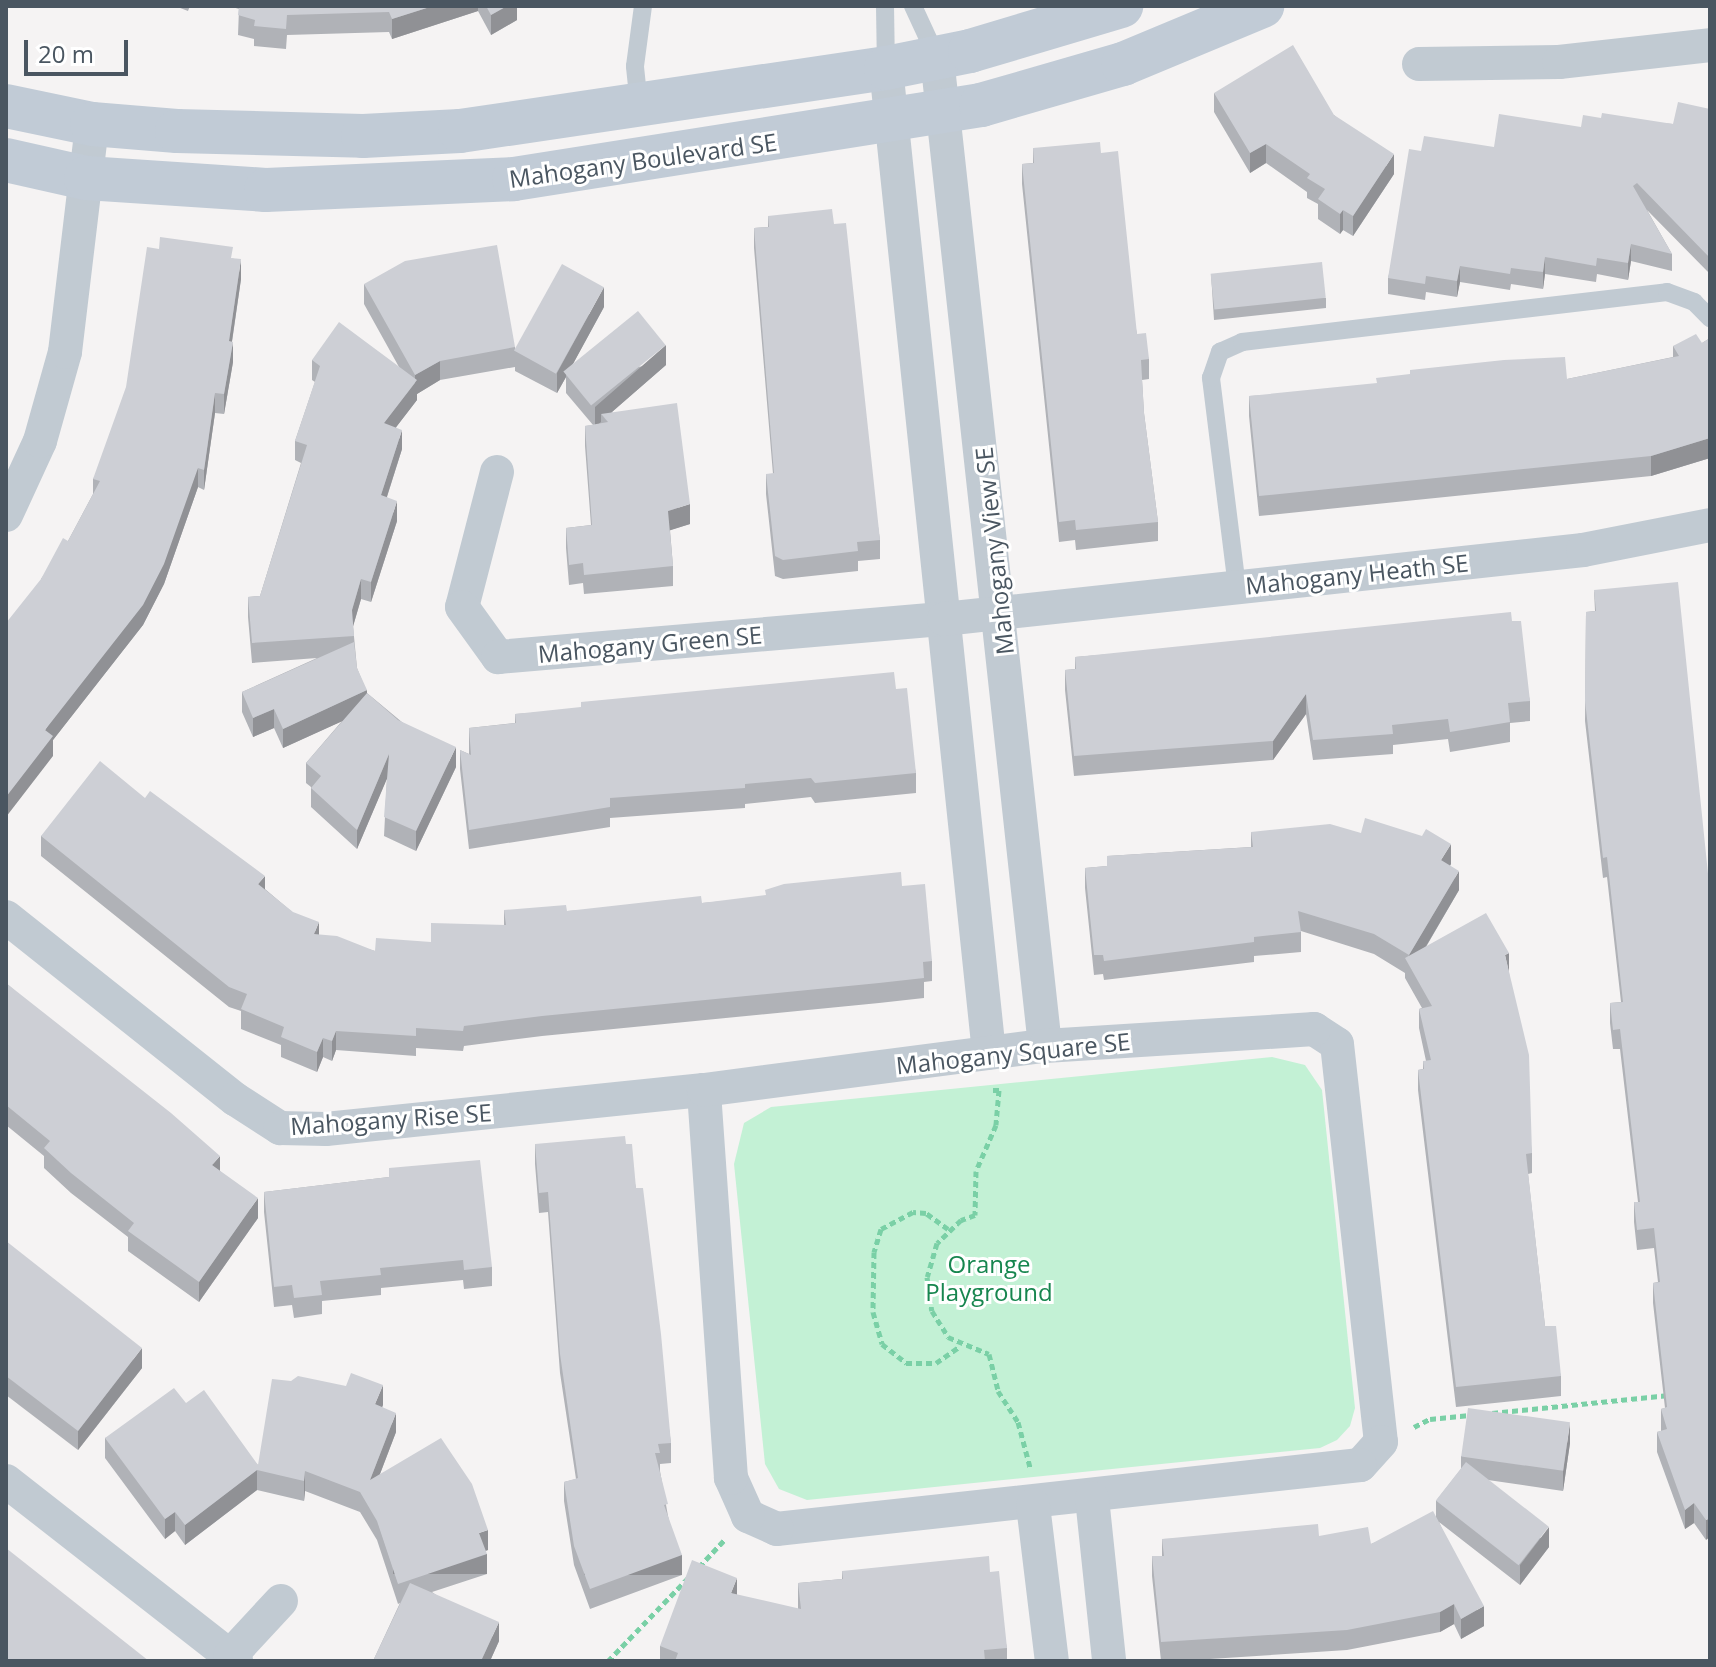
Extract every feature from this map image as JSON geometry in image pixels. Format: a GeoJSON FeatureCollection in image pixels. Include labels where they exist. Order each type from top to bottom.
{"type":"FeatureCollection","features":[{"type":"Feature","properties":{"kind":"street"},"geometry":{"type":"LineString","coordinates":[[6,106],[92,124],[363,136],[460,131],[886,68],[937,58],[1121,6]]}},
{"type":"Feature","properties":{"kind":"street","name":"Mahogany Boulevard SE"},"geometry":{"type":"LineString","coordinates":[[6,160],[86,178],[266,190],[446,185],[944,113],[1123,64],[1262,6]]}},
{"type":"Feature","properties":{"kind":"street"},"geometry":{"type":"LineString","coordinates":[[1419,64],[1559,62],[1710,45]]}},
{"type":"Feature","properties":{"kind":"street","name":"Mahogany View SE"},"geometry":{"type":"LineString","coordinates":[[937,58],[1001,612],[1045,1046]]}},
{"type":"Feature","properties":{"kind":"street"},"geometry":{"type":"LineString","coordinates":[[886,68],[989,1053]]}},
{"type":"Feature","properties":{"kind":"street"},"geometry":{"type":"LineString","coordinates":[[6,515],[40,441],[58,382],[92,124]]}},
{"type":"Feature","properties":{"kind":"street","name":"Mahogany Green SE"},"geometry":{"type":"LineString","coordinates":[[497,472],[462,607],[498,657],[1001,612]]}},
{"type":"Feature","properties":{"kind":"street","name":"Mahogany Heath SE"},"geometry":{"type":"LineString","coordinates":[[1001,612],[1583,550],[1710,525]]}},
{"type":"Feature","properties":{"kind":"street","name":"Mahogany Rise SE"},"geometry":{"type":"LineString","coordinates":[[6,917],[235,1099],[280,1128],[326,1129],[704,1090]]}},
{"type":"Feature","properties":{"kind":"street","name":"Mahogany Square SE"},"geometry":{"type":"LineString","coordinates":[[704,1090],[1045,1046],[1314,1029],[1337,1044],[1381,1442]]}},
{"type":"Feature","properties":{"kind":"street"},"geometry":{"type":"LineString","coordinates":[[704,1090],[731,1478],[748,1516],[777,1529],[1033,1505],[1360,1465],[1381,1442]]}},
{"type":"Feature","properties":{"kind":"street"},"geometry":{"type":"LineString","coordinates":[[6,1481],[233,1659],[281,1601]]}},
{"type":"Feature","properties":{"kind":"street"},"geometry":{"type":"LineString","coordinates":[[1092,1498],[1109,1661]]}},
{"type":"Feature","properties":{"kind":"street"},"geometry":{"type":"LineString","coordinates":[[1033,1505],[1052,1661]]}},
{"type":"Feature","properties":{"kind":"lane"},"geometry":{"type":"LineString","coordinates":[[639,105],[635,66],[643,6]]}},
{"type":"Feature","properties":{"kind":"lane"},"geometry":{"type":"LineString","coordinates":[[885,6],[886,68]]}},
{"type":"Feature","properties":{"kind":"lane"},"geometry":{"type":"LineString","coordinates":[[913,6],[937,58]]}},
{"type":"Feature","properties":{"kind":"lane"},"geometry":{"type":"LineString","coordinates":[[1237,587],[1211,378],[1220,352],[1242,342],[1667,292],[1694,302],[1710,318]]}},
{"type":"Feature","properties":{"kind":"path"},"geometry":{"type":"LineString","coordinates":[[985,1091],[999,1090],[991,1143],[976,1171],[975,1215],[948,1229],[933,1251],[927,1277],[932,1311],[960,1346],[989,1354],[998,1391],[1023,1435],[1031,1471],[1017,1473]]}},
{"type":"Feature","properties":{"kind":"path"},"geometry":{"type":"LineString","coordinates":[[948,1229],[926,1213],[913,1212],[881,1229],[874,1252],[873,1312],[882,1344],[906,1363],[936,1363],[960,1346]]}},
{"type":"Feature","properties":{"kind":"path"},"geometry":{"type":"LineString","coordinates":[[1381,1442],[1430,1419],[1679,1394]]}},
{"type":"Feature","properties":{"kind":"path"},"geometry":{"type":"LineString","coordinates":[[608,1661],[748,1516]]}},
{"type":"Feature","properties":{"kind":"green space","name":"Orange Playground"},"geometry":{"type":"Polygon","coordinates":[[[1272,1057],[1305,1065],[1322,1090],[1355,1408],[1350,1426],[1337,1440],[1320,1448],[807,1500],[779,1489],[765,1464],[734,1164],[744,1123],[771,1107],[1272,1057]]]}},
{"type":"Feature","properties":{"kind":"building"},"geometry":{"type":"Polygon","coordinates":[[[239,6],[433,6],[392,19],[389,12],[287,15],[286,29],[254,26],[255,20],[238,15],[239,6]]]}},
{"type":"Feature","properties":{"kind":"building"},"geometry":{"type":"Polygon","coordinates":[[[486,6],[507,6],[491,15],[486,6]]]}},
{"type":"Feature","properties":{"kind":"building"},"geometry":{"type":"Polygon","coordinates":[[[1293,45],[1334,115],[1394,154],[1353,216],[1343,210],[1340,214],[1318,199],[1325,189],[1307,178],[1310,174],[1266,144],[1250,153],[1214,93],[1293,45]]]}},
{"type":"Feature","properties":{"kind":"building"},"geometry":{"type":"Polygon","coordinates":[[[1678,102],[1710,109],[1710,258],[1637,183],[1633,186],[1672,254],[1631,244],[1628,263],[1597,258],[1596,266],[1545,257],[1543,272],[1511,268],[1510,274],[1460,266],[1457,281],[1426,276],[1425,284],[1388,278],[1409,149],[1421,151],[1424,136],[1494,147],[1499,114],[1581,127],[1583,115],[1601,118],[1602,113],[1673,124],[1678,102]]]}},
{"type":"Feature","properties":{"kind":"building"},"geometry":{"type":"Polygon","coordinates":[[[1100,142],[1101,153],[1118,151],[1137,334],[1146,333],[1149,359],[1141,360],[1144,413],[1158,522],[1076,530],[1075,520],[1059,522],[1022,164],[1034,163],[1033,148],[1100,142]]]}},
{"type":"Feature","properties":{"kind":"building"},"geometry":{"type":"Polygon","coordinates":[[[832,209],[834,224],[846,223],[880,540],[857,542],[858,551],[783,560],[775,556],[766,474],[774,473],[754,228],[769,227],[768,216],[832,209]]]}},
{"type":"Feature","properties":{"kind":"building"},"geometry":{"type":"Polygon","coordinates":[[[160,237],[233,247],[231,258],[241,259],[229,341],[233,342],[224,394],[215,393],[204,470],[198,468],[164,564],[143,605],[45,730],[53,736],[6,797],[6,623],[41,579],[63,538],[68,541],[100,481],[93,479],[126,387],[147,247],[159,249],[160,237]]]}},
{"type":"Feature","properties":{"kind":"building"},"geometry":{"type":"Polygon","coordinates":[[[497,245],[515,347],[440,361],[415,375],[364,284],[405,261],[497,245]]]}},
{"type":"Feature","properties":{"kind":"building"},"geometry":{"type":"Polygon","coordinates":[[[1322,262],[1326,298],[1214,310],[1211,274],[1322,262]]]}},
{"type":"Feature","properties":{"kind":"building"},"geometry":{"type":"Polygon","coordinates":[[[562,264],[604,287],[556,374],[514,351],[562,264]]]}},
{"type":"Feature","properties":{"kind":"building"},"geometry":{"type":"Polygon","coordinates":[[[638,311],[666,345],[591,406],[563,371],[638,311]]]}},
{"type":"Feature","properties":{"kind":"building"},"geometry":{"type":"Polygon","coordinates":[[[339,322],[417,380],[384,423],[402,430],[381,495],[397,501],[371,582],[361,579],[352,610],[354,636],[252,643],[248,597],[260,596],[307,445],[295,441],[320,366],[312,360],[339,322]]]}},
{"type":"Feature","properties":{"kind":"building"},"geometry":{"type":"Polygon","coordinates":[[[1696,334],[1702,343],[1710,338],[1710,438],[1651,456],[1259,496],[1249,396],[1377,383],[1376,378],[1410,374],[1410,370],[1504,360],[1565,357],[1567,379],[1679,356],[1673,346],[1696,334]]]}},
{"type":"Feature","properties":{"kind":"building"},"geometry":{"type":"Polygon","coordinates":[[[677,403],[690,504],[668,511],[673,566],[584,575],[583,563],[569,565],[566,528],[592,525],[585,426],[608,422],[601,414],[677,403]]]}},
{"type":"Feature","properties":{"kind":"building"},"geometry":{"type":"Polygon","coordinates":[[[1678,582],[1710,893],[1710,1518],[1706,1520],[1694,1503],[1685,1510],[1657,1432],[1667,1429],[1661,1409],[1667,1407],[1653,1283],[1660,1282],[1654,1228],[1637,1230],[1634,1202],[1640,1202],[1620,1029],[1613,1030],[1610,1003],[1623,1002],[1585,701],[1586,612],[1596,611],[1594,590],[1678,582]]]}},
{"type":"Feature","properties":{"kind":"building"},"geometry":{"type":"Polygon","coordinates":[[[1511,612],[1512,621],[1521,621],[1530,701],[1508,703],[1510,722],[1450,732],[1448,719],[1392,725],[1393,734],[1313,740],[1306,694],[1273,741],[1074,756],[1065,670],[1076,669],[1075,657],[1511,612]]]}},
{"type":"Feature","properties":{"kind":"building"},"geometry":{"type":"Polygon","coordinates":[[[354,642],[357,668],[367,690],[283,729],[274,709],[253,718],[242,692],[354,642]]]}},
{"type":"Feature","properties":{"kind":"building"},"geometry":{"type":"Polygon","coordinates":[[[894,672],[896,689],[907,688],[916,773],[815,783],[811,778],[745,784],[745,788],[610,798],[610,807],[469,830],[460,750],[471,755],[469,728],[516,723],[515,714],[581,707],[581,702],[894,672]]]}},
{"type":"Feature","properties":{"kind":"building"},"geometry":{"type":"Polygon","coordinates":[[[367,693],[398,720],[456,747],[416,831],[384,817],[389,754],[357,830],[311,788],[321,776],[306,763],[367,693]]]}},
{"type":"Feature","properties":{"kind":"building"},"geometry":{"type":"Polygon","coordinates":[[[100,761],[145,798],[150,791],[265,876],[258,884],[293,912],[319,922],[314,934],[337,936],[375,951],[376,938],[431,942],[431,923],[506,925],[504,910],[566,905],[567,911],[701,896],[702,903],[766,895],[765,890],[784,884],[901,872],[902,886],[925,884],[932,961],[923,962],[924,978],[542,1016],[464,1026],[463,1031],[416,1028],[416,1036],[336,1031],[332,1041],[323,1038],[317,1052],[281,1037],[284,1027],[241,1009],[247,994],[229,987],[41,836],[100,761]]]}},
{"type":"Feature","properties":{"kind":"building"},"geometry":{"type":"Polygon","coordinates":[[[1365,818],[1422,836],[1426,829],[1451,844],[1441,860],[1459,871],[1409,955],[1374,934],[1298,911],[1301,932],[1254,937],[1254,942],[1104,961],[1103,955],[1094,955],[1085,868],[1107,866],[1107,856],[1253,847],[1251,832],[1330,824],[1361,833],[1365,818]]]}},
{"type":"Feature","properties":{"kind":"building"},"geometry":{"type":"Polygon","coordinates":[[[1486,913],[1509,953],[1505,955],[1529,1055],[1532,1153],[1526,1154],[1545,1326],[1556,1326],[1561,1376],[1456,1387],[1418,1070],[1424,1069],[1423,1061],[1431,1060],[1419,1009],[1432,1006],[1405,958],[1486,913]]]}},
{"type":"Feature","properties":{"kind":"building"},"geometry":{"type":"Polygon","coordinates":[[[6,983],[171,1113],[220,1156],[212,1165],[258,1198],[199,1282],[128,1231],[134,1223],[71,1173],[44,1148],[50,1141],[6,1105],[6,983]]]}},
{"type":"Feature","properties":{"kind":"building"},"geometry":{"type":"Polygon","coordinates":[[[625,1136],[626,1144],[632,1144],[636,1188],[643,1188],[661,1334],[671,1443],[658,1444],[660,1453],[655,1453],[668,1504],[664,1505],[682,1555],[590,1589],[574,1546],[564,1482],[578,1478],[560,1354],[548,1192],[539,1193],[535,1144],[625,1136]]]}},
{"type":"Feature","properties":{"kind":"building"},"geometry":{"type":"Polygon","coordinates":[[[480,1160],[492,1267],[464,1270],[463,1260],[380,1268],[381,1275],[320,1281],[322,1295],[294,1298],[292,1285],[274,1287],[264,1192],[389,1177],[389,1168],[480,1160]]]}},
{"type":"Feature","properties":{"kind":"building"},"geometry":{"type":"Polygon","coordinates":[[[6,1241],[142,1348],[78,1431],[6,1376],[6,1241]]]}},
{"type":"Feature","properties":{"kind":"building"},"geometry":{"type":"Polygon","coordinates":[[[351,1373],[383,1385],[375,1404],[396,1413],[370,1480],[441,1438],[472,1484],[488,1530],[479,1533],[487,1554],[398,1584],[377,1521],[360,1492],[305,1471],[304,1481],[257,1470],[185,1525],[175,1512],[165,1519],[105,1438],[174,1388],[186,1403],[204,1390],[258,1465],[272,1379],[291,1381],[298,1376],[346,1386],[351,1373]]]}},
{"type":"Feature","properties":{"kind":"building"},"geometry":{"type":"Polygon","coordinates":[[[1468,1408],[1570,1422],[1563,1471],[1461,1457],[1468,1408]]]}},
{"type":"Feature","properties":{"kind":"building"},"geometry":{"type":"Polygon","coordinates":[[[1466,1462],[1549,1527],[1519,1565],[1436,1501],[1466,1462]]]}},
{"type":"Feature","properties":{"kind":"building"},"geometry":{"type":"Polygon","coordinates":[[[1433,1511],[1484,1606],[1461,1619],[1454,1604],[1440,1612],[1347,1630],[1161,1642],[1152,1556],[1164,1556],[1162,1539],[1318,1524],[1319,1536],[1368,1527],[1371,1544],[1433,1511]]]}},
{"type":"Feature","properties":{"kind":"building"},"geometry":{"type":"Polygon","coordinates":[[[6,1548],[149,1661],[6,1661],[6,1548]]]}},
{"type":"Feature","properties":{"kind":"building"},"geometry":{"type":"Polygon","coordinates":[[[989,1556],[990,1572],[999,1571],[1007,1648],[984,1650],[985,1661],[675,1661],[678,1653],[660,1646],[692,1560],[737,1578],[731,1593],[801,1609],[798,1583],[843,1579],[842,1571],[989,1556]]]}},
{"type":"Feature","properties":{"kind":"building"},"geometry":{"type":"Polygon","coordinates":[[[410,1583],[499,1622],[481,1661],[373,1661],[410,1583]]]}}]}
